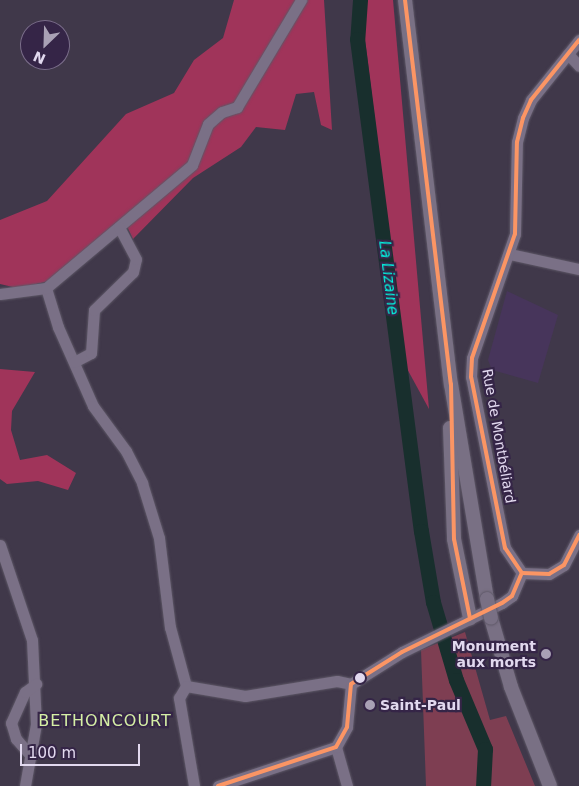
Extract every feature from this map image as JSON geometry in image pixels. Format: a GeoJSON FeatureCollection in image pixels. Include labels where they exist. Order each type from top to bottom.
{"type":"FeatureCollection","features":[{"type":"Feature","properties":{"kind":"main road"},"geometry":{"type":"LineString","coordinates":[[405,0],[410,26],[451,384],[491,608],[511,687],[550,786]]}},
{"type":"Feature","properties":{"kind":"main road"},"geometry":{"type":"LineString","coordinates":[[410,26],[411,0]]}},
{"type":"Feature","properties":{"kind":"main road"},"geometry":{"type":"LineString","coordinates":[[451,384],[454,539],[467,620]]}},
{"type":"Feature","properties":{"kind":"street"},"geometry":{"type":"LineString","coordinates":[[0,294],[46,288],[192,165],[208,124],[222,112],[238,106],[301,0]]}},
{"type":"Feature","properties":{"kind":"street","name":"Rue de Montbéliard"},"geometry":{"type":"LineString","coordinates":[[522,573],[505,548],[471,377],[475,339],[510,254],[519,129],[531,100],[579,40]]}},
{"type":"Feature","properties":{"kind":"street"},"geometry":{"type":"LineString","coordinates":[[568,54],[579,66]]}},
{"type":"Feature","properties":{"kind":"street"},"geometry":{"type":"LineString","coordinates":[[74,362],[92,353],[94,310],[133,272],[136,258],[119,227]]}},
{"type":"Feature","properties":{"kind":"street"},"geometry":{"type":"LineString","coordinates":[[510,254],[579,269]]}},
{"type":"Feature","properties":{"kind":"street"},"geometry":{"type":"LineString","coordinates":[[46,288],[93,406],[126,451],[142,483],[159,538],[170,626],[186,686],[179,698],[194,786]]}},
{"type":"Feature","properties":{"kind":"street"},"geometry":{"type":"LineString","coordinates":[[186,686],[245,696],[337,681],[351,684],[422,642],[512,596],[522,573],[549,574],[564,565],[579,535]]}},
{"type":"Feature","properties":{"kind":"street"},"geometry":{"type":"LineString","coordinates":[[1,547],[23,601],[36,684],[31,756],[26,786]]}},
{"type":"Feature","properties":{"kind":"street"},"geometry":{"type":"LineString","coordinates":[[31,756],[16,739],[11,723],[25,692],[36,684]]}},
{"type":"Feature","properties":{"kind":"street"},"geometry":{"type":"LineString","coordinates":[[218,786],[336,747],[347,727],[351,684]]}},
{"type":"Feature","properties":{"kind":"street"},"geometry":{"type":"LineString","coordinates":[[336,747],[347,786]]}},
{"type":"Feature","properties":{"kind":"shaded area"},"geometry":{"type":"Polygon","coordinates":[[[234,0],[324,0],[332,130],[321,125],[314,92],[296,94],[285,130],[256,127],[241,147],[193,178],[133,239],[124,220],[50,281],[17,288],[0,284],[0,220],[47,201],[126,114],[174,93],[194,60],[223,38],[234,0]]]}},
{"type":"Feature","properties":{"kind":"shaded area"},"geometry":{"type":"Polygon","coordinates":[[[366,0],[393,0],[429,409],[405,365],[363,23],[366,0]]]}},
{"type":"Feature","properties":{"kind":"shaded area"},"geometry":{"type":"Polygon","coordinates":[[[507,291],[558,315],[538,383],[492,370],[488,360],[507,291]]]}},
{"type":"Feature","properties":{"kind":"shaded area"},"geometry":{"type":"Polygon","coordinates":[[[0,369],[35,372],[12,411],[11,430],[20,460],[47,455],[76,473],[68,490],[38,481],[7,484],[0,479],[0,369]]]}},
{"type":"Feature","properties":{"kind":"shaded area"},"geometry":{"type":"Polygon","coordinates":[[[465,632],[490,720],[506,716],[535,786],[426,786],[421,650],[465,632]]]}},
{"type":"Feature","properties":{"kind":"waterway","name":"La Lizaine"},"geometry":{"type":"LineString","coordinates":[[360,0],[357,39],[421,531],[433,602],[456,680],[485,749],[483,786]]}},
{"type":"Feature","properties":{"kind":"transit line"},"geometry":{"type":"LineString","coordinates":[[405,0],[451,384],[454,539],[470,618]]}},
{"type":"Feature","properties":{"kind":"transit line"},"geometry":{"type":"LineString","coordinates":[[522,573],[505,548],[471,377],[472,358],[515,234],[517,142],[523,118],[531,100],[579,40]]}},
{"type":"Feature","properties":{"kind":"transit line"},"geometry":{"type":"LineString","coordinates":[[522,573],[549,574],[564,565],[579,535]]}},
{"type":"Feature","properties":{"kind":"transit line"},"geometry":{"type":"LineString","coordinates":[[218,786],[336,747],[347,727],[351,684],[402,652],[502,603],[512,596],[522,573]]}},
{"type":"Feature","properties":{"kind":"place","name":"Monument aux morts"},"geometry":{"type":"Point","coordinates":[546,654]}},
{"type":"Feature","properties":{"kind":"place","name":"Saint-Paul"},"geometry":{"type":"Point","coordinates":[370,705]}},
{"type":"Feature","properties":{"kind":"district","name":"BETHONCOURT"},"geometry":{"type":"Point","coordinates":[105,721]}}]}
